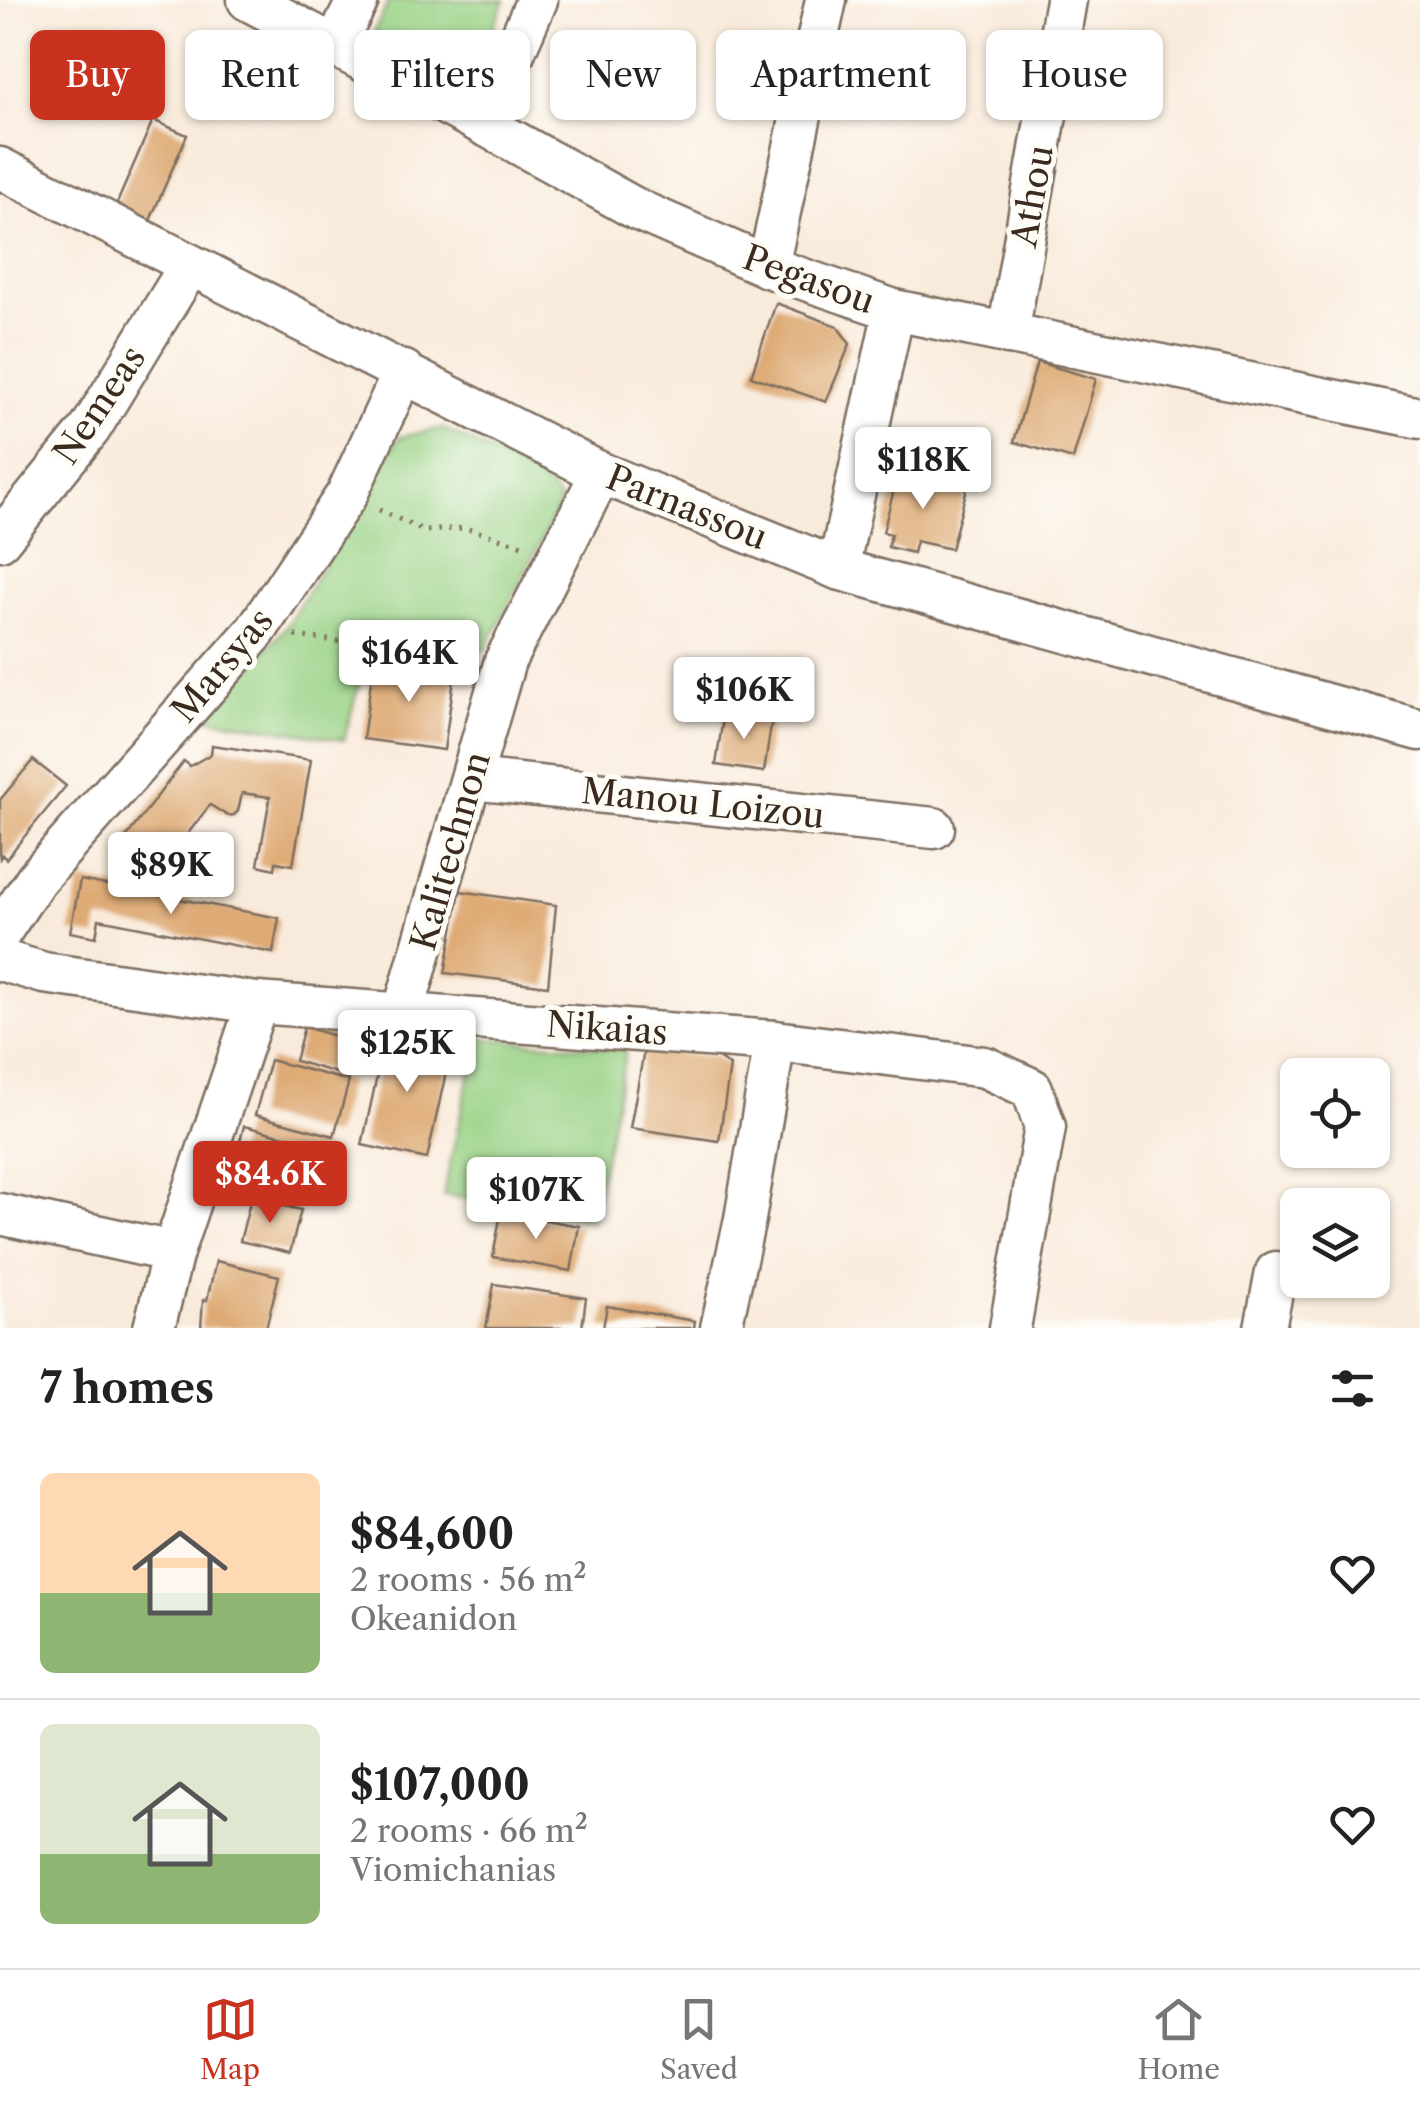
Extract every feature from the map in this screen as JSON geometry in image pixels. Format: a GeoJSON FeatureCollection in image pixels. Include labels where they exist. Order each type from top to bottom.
{"type":"FeatureCollection","features":[{"type":"Feature","properties":{"kind":"street","name":"Pegasou"},"geometry":{"type":"LineString","coordinates":[[248,0],[638,210],[768,267],[894,310],[1420,418]]}},
{"type":"Feature","properties":{"kind":"street"},"geometry":{"type":"LineString","coordinates":[[335,44],[358,0]]}},
{"type":"Feature","properties":{"kind":"street"},"geometry":{"type":"LineString","coordinates":[[483,124],[537,0]]}},
{"type":"Feature","properties":{"kind":"street"},"geometry":{"type":"LineString","coordinates":[[768,267],[826,0]]}},
{"type":"Feature","properties":{"kind":"street","name":"Athou"},"geometry":{"type":"LineString","coordinates":[[1008,334],[1066,0]]}},
{"type":"Feature","properties":{"kind":"street","name":"Parnassou"},"geometry":{"type":"LineString","coordinates":[[0,168],[602,473],[838,569],[1420,730]]}},
{"type":"Feature","properties":{"kind":"street","name":"Nemeas"},"geometry":{"type":"LineString","coordinates":[[0,540],[90,429],[190,265]]}},
{"type":"Feature","properties":{"kind":"street"},"geometry":{"type":"LineString","coordinates":[[838,569],[894,310]]}},
{"type":"Feature","properties":{"kind":"street","name":"Marsyas"},"geometry":{"type":"LineString","coordinates":[[0,933],[36,879],[255,632],[347,494],[404,371]]}},
{"type":"Feature","properties":{"kind":"street","name":"Kalitechnon"},"geometry":{"type":"LineString","coordinates":[[403,1013],[506,661],[602,473]]}},
{"type":"Feature","properties":{"kind":"street","name":"Manou Loizou"},"geometry":{"type":"LineString","coordinates":[[472,778],[934,828]]}},
{"type":"Feature","properties":{"kind":"street","name":"Nikaias"},"geometry":{"type":"LineString","coordinates":[[0,960],[44,973],[256,1003],[775,1040],[985,1067],[1032,1089],[1045,1127],[1010,1328]]}},
{"type":"Feature","properties":{"kind":"street"},"geometry":{"type":"LineString","coordinates":[[154,1328],[172,1252],[256,1003]]}},
{"type":"Feature","properties":{"kind":"street"},"geometry":{"type":"LineString","coordinates":[[720,1328],[745,1219],[775,1040]]}},
{"type":"Feature","properties":{"kind":"street"},"geometry":{"type":"LineString","coordinates":[[0,1214],[172,1252]]}},
{"type":"Feature","properties":{"kind":"street"},"geometry":{"type":"LineString","coordinates":[[1265,1328],[1276,1272]]}},
{"type":"Feature","properties":{"kind":"path"},"geometry":{"type":"LineString","coordinates":[[347,494],[425,531],[465,528],[558,555]]}},
{"type":"Feature","properties":{"kind":"path"},"geometry":{"type":"LineString","coordinates":[[255,632],[506,661]]}},
{"type":"Feature","properties":{"kind":"green space"},"geometry":{"type":"Polygon","coordinates":[[[390,0],[505,0],[492,30],[375,30],[390,0]]]}},
{"type":"Feature","properties":{"kind":"green space"},"geometry":{"type":"Polygon","coordinates":[[[442,428],[535,473],[561,501],[486,650],[372,635],[344,740],[208,718],[289,623],[399,437],[442,428]]]}},
{"type":"Feature","properties":{"kind":"green space"},"geometry":{"type":"Polygon","coordinates":[[[478,1038],[626,1050],[592,1220],[443,1195],[478,1038]]]}},
{"type":"Feature","properties":{"kind":"building"},"geometry":{"type":"Polygon","coordinates":[[[153,120],[187,135],[148,225],[114,210],[153,120]]]}},
{"type":"Feature","properties":{"kind":"building"},"geometry":{"type":"Polygon","coordinates":[[[776,303],[837,326],[850,344],[826,402],[751,376],[776,303]]]}},
{"type":"Feature","properties":{"kind":"building"},"geometry":{"type":"Polygon","coordinates":[[[1037,362],[1096,379],[1073,459],[1014,442],[1037,362]]]}},
{"type":"Feature","properties":{"kind":"building"},"geometry":{"type":"Polygon","coordinates":[[[899,470],[967,488],[951,549],[916,541],[913,553],[888,547],[891,534],[883,532],[899,470]]]}},
{"type":"Feature","properties":{"kind":"building"},"geometry":{"type":"Polygon","coordinates":[[[374,660],[455,672],[444,750],[363,739],[374,660]]]}},
{"type":"Feature","properties":{"kind":"building"},"geometry":{"type":"Polygon","coordinates":[[[724,711],[772,719],[764,772],[716,765],[724,711]]]}},
{"type":"Feature","properties":{"kind":"building"},"geometry":{"type":"Polygon","coordinates":[[[212,745],[311,760],[293,865],[276,862],[275,869],[258,865],[270,797],[242,793],[234,815],[228,816],[210,805],[158,872],[121,844],[184,761],[190,766],[211,754],[212,745]]]}},
{"type":"Feature","properties":{"kind":"building"},"geometry":{"type":"Polygon","coordinates":[[[33,760],[66,786],[6,859],[2,855],[0,858],[0,800],[33,760]]]}},
{"type":"Feature","properties":{"kind":"building"},"geometry":{"type":"Polygon","coordinates":[[[80,880],[279,918],[273,953],[99,919],[96,937],[70,932],[80,880]]]}},
{"type":"Feature","properties":{"kind":"building"},"geometry":{"type":"Polygon","coordinates":[[[460,891],[556,905],[548,986],[445,973],[460,891]]]}},
{"type":"Feature","properties":{"kind":"building"},"geometry":{"type":"Polygon","coordinates":[[[304,1027],[359,1043],[350,1077],[295,1061],[304,1027]]]}},
{"type":"Feature","properties":{"kind":"building"},"geometry":{"type":"Polygon","coordinates":[[[387,1030],[452,1045],[427,1159],[362,1145],[387,1030]]]}},
{"type":"Feature","properties":{"kind":"building"},"geometry":{"type":"Polygon","coordinates":[[[644,1051],[715,1056],[730,1066],[719,1141],[630,1128],[644,1051]]]}},
{"type":"Feature","properties":{"kind":"building"},"geometry":{"type":"Polygon","coordinates":[[[270,1060],[349,1081],[334,1136],[255,1115],[270,1060]]]}},
{"type":"Feature","properties":{"kind":"building"},"geometry":{"type":"Polygon","coordinates":[[[244,1126],[323,1146],[308,1203],[229,1183],[244,1126]]]}},
{"type":"Feature","properties":{"kind":"building"},"geometry":{"type":"Polygon","coordinates":[[[251,1198],[301,1210],[290,1253],[240,1241],[251,1198]]]}},
{"type":"Feature","properties":{"kind":"building"},"geometry":{"type":"Polygon","coordinates":[[[501,1212],[579,1226],[571,1271],[493,1257],[501,1212]]]}},
{"type":"Feature","properties":{"kind":"building"},"geometry":{"type":"Polygon","coordinates":[[[216,1261],[279,1276],[266,1328],[201,1328],[203,1300],[207,1300],[216,1261]]]}},
{"type":"Feature","properties":{"kind":"building"},"geometry":{"type":"Polygon","coordinates":[[[494,1284],[586,1298],[582,1328],[486,1328],[494,1284]]]}},
{"type":"Feature","properties":{"kind":"building"},"geometry":{"type":"Polygon","coordinates":[[[607,1306],[695,1321],[694,1328],[603,1328],[607,1306]]]}}]}
